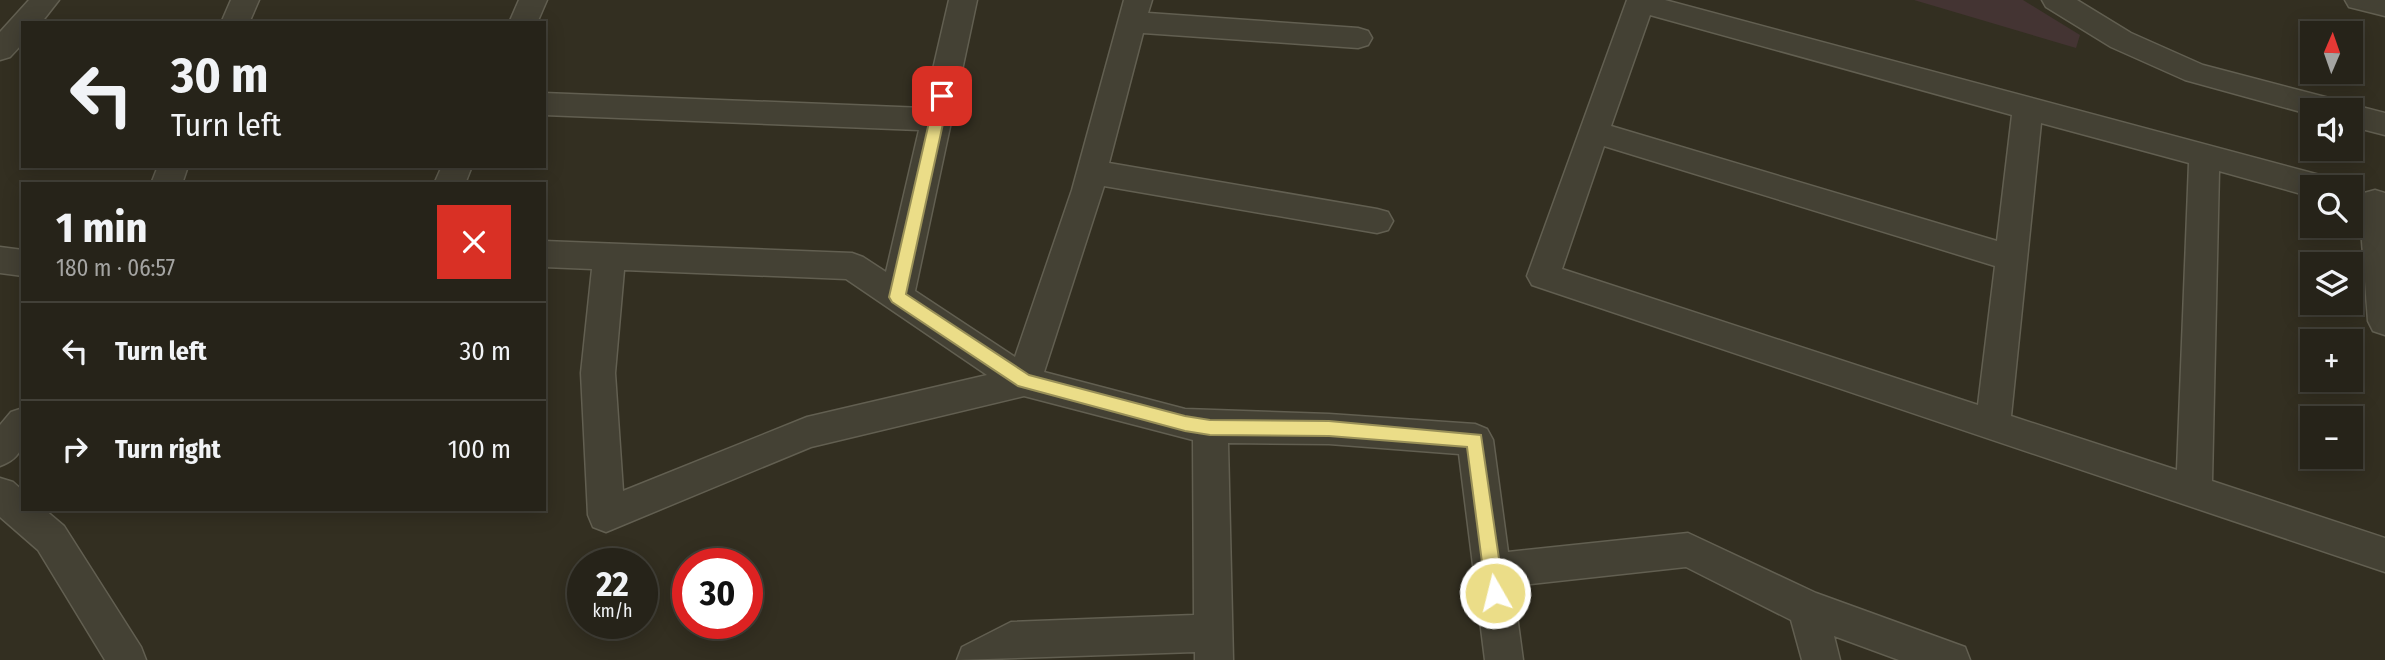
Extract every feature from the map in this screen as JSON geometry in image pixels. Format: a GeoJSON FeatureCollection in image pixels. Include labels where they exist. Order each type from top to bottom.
{"type":"FeatureCollection","features":[{"type":"Feature","properties":{"kind":"street"},"geometry":{"type":"LineString","coordinates":[[27,21],[45,0]]}},
{"type":"Feature","properties":{"kind":"street"},"geometry":{"type":"LineString","coordinates":[[236,21],[245,0]]}},
{"type":"Feature","properties":{"kind":"street"},"geometry":{"type":"LineString","coordinates":[[524,21],[533,0]]}},
{"type":"Feature","properties":{"kind":"street"},"geometry":{"type":"LineString","coordinates":[[897,297],[963,0]]}},
{"type":"Feature","properties":{"kind":"street"},"geometry":{"type":"LineString","coordinates":[[2056,0],[2121,40],[2195,73],[2300,101]]}},
{"type":"Feature","properties":{"kind":"street"},"geometry":{"type":"LineString","coordinates":[[2359,0],[2385,6]]}},
{"type":"Feature","properties":{"kind":"street"},"geometry":{"type":"LineString","coordinates":[[2300,182],[1641,1],[1542,276],[2385,555]]}},
{"type":"Feature","properties":{"kind":"street"},"geometry":{"type":"LineString","coordinates":[[1024,381],[1093,172],[1134,11],[1358,38]]}},
{"type":"Feature","properties":{"kind":"street"},"geometry":{"type":"LineString","coordinates":[[0,50],[21,27]]}},
{"type":"Feature","properties":{"kind":"street"},"geometry":{"type":"LineString","coordinates":[[546,104],[937,120]]}},
{"type":"Feature","properties":{"kind":"street"},"geometry":{"type":"LineString","coordinates":[[1993,425],[2028,108]]}},
{"type":"Feature","properties":{"kind":"street"},"geometry":{"type":"LineString","coordinates":[[2363,118],[2385,124]]}},
{"type":"Feature","properties":{"kind":"street"},"geometry":{"type":"LineString","coordinates":[[1594,132],[2012,258]]}},
{"type":"Feature","properties":{"kind":"street"},"geometry":{"type":"LineString","coordinates":[[2193,491],[2204,156]]}},
{"type":"Feature","properties":{"kind":"street"},"geometry":{"type":"LineString","coordinates":[[1093,172],[1377,221]]}},
{"type":"Feature","properties":{"kind":"street"},"geometry":{"type":"LineString","coordinates":[[2370,201],[2385,321]]}},
{"type":"Feature","properties":{"kind":"street"},"geometry":{"type":"LineString","coordinates":[[546,254],[852,266],[1024,381],[1185,424],[1210,428],[1329,429],[1475,440],[1504,660]]}},
{"type":"Feature","properties":{"kind":"street"},"geometry":{"type":"LineString","coordinates":[[609,257],[598,373],[606,515],[807,432],[1024,381]]}},
{"type":"Feature","properties":{"kind":"street"},"geometry":{"type":"LineString","coordinates":[[0,260],[21,263]]}},
{"type":"Feature","properties":{"kind":"street"},"geometry":{"type":"LineString","coordinates":[[0,450],[21,425]]}},
{"type":"Feature","properties":{"kind":"street"},"geometry":{"type":"LineString","coordinates":[[976,660],[1011,641],[1214,647],[1210,428]]}},
{"type":"Feature","properties":{"kind":"street"},"geometry":{"type":"LineString","coordinates":[[0,494],[51,538],[127,660]]}},
{"type":"Feature","properties":{"kind":"street"},"geometry":{"type":"LineString","coordinates":[[1492,571],[1688,550],[1807,608],[1951,660]]}},
{"type":"Feature","properties":{"kind":"street"},"geometry":{"type":"LineString","coordinates":[[1807,608],[1821,660]]}},
{"type":"Feature","properties":{"kind":"shaded area"},"geometry":{"type":"Polygon","coordinates":[[[1914,0],[2023,0],[2080,35],[2076,48],[1914,0]]]}},
{"type":"Feature","properties":{"kind":"route"},"geometry":{"type":"LineString","coordinates":[[942,96],[897,297],[1024,381],[1185,424],[1210,428],[1329,429],[1475,440],[1495,593]]}}]}
